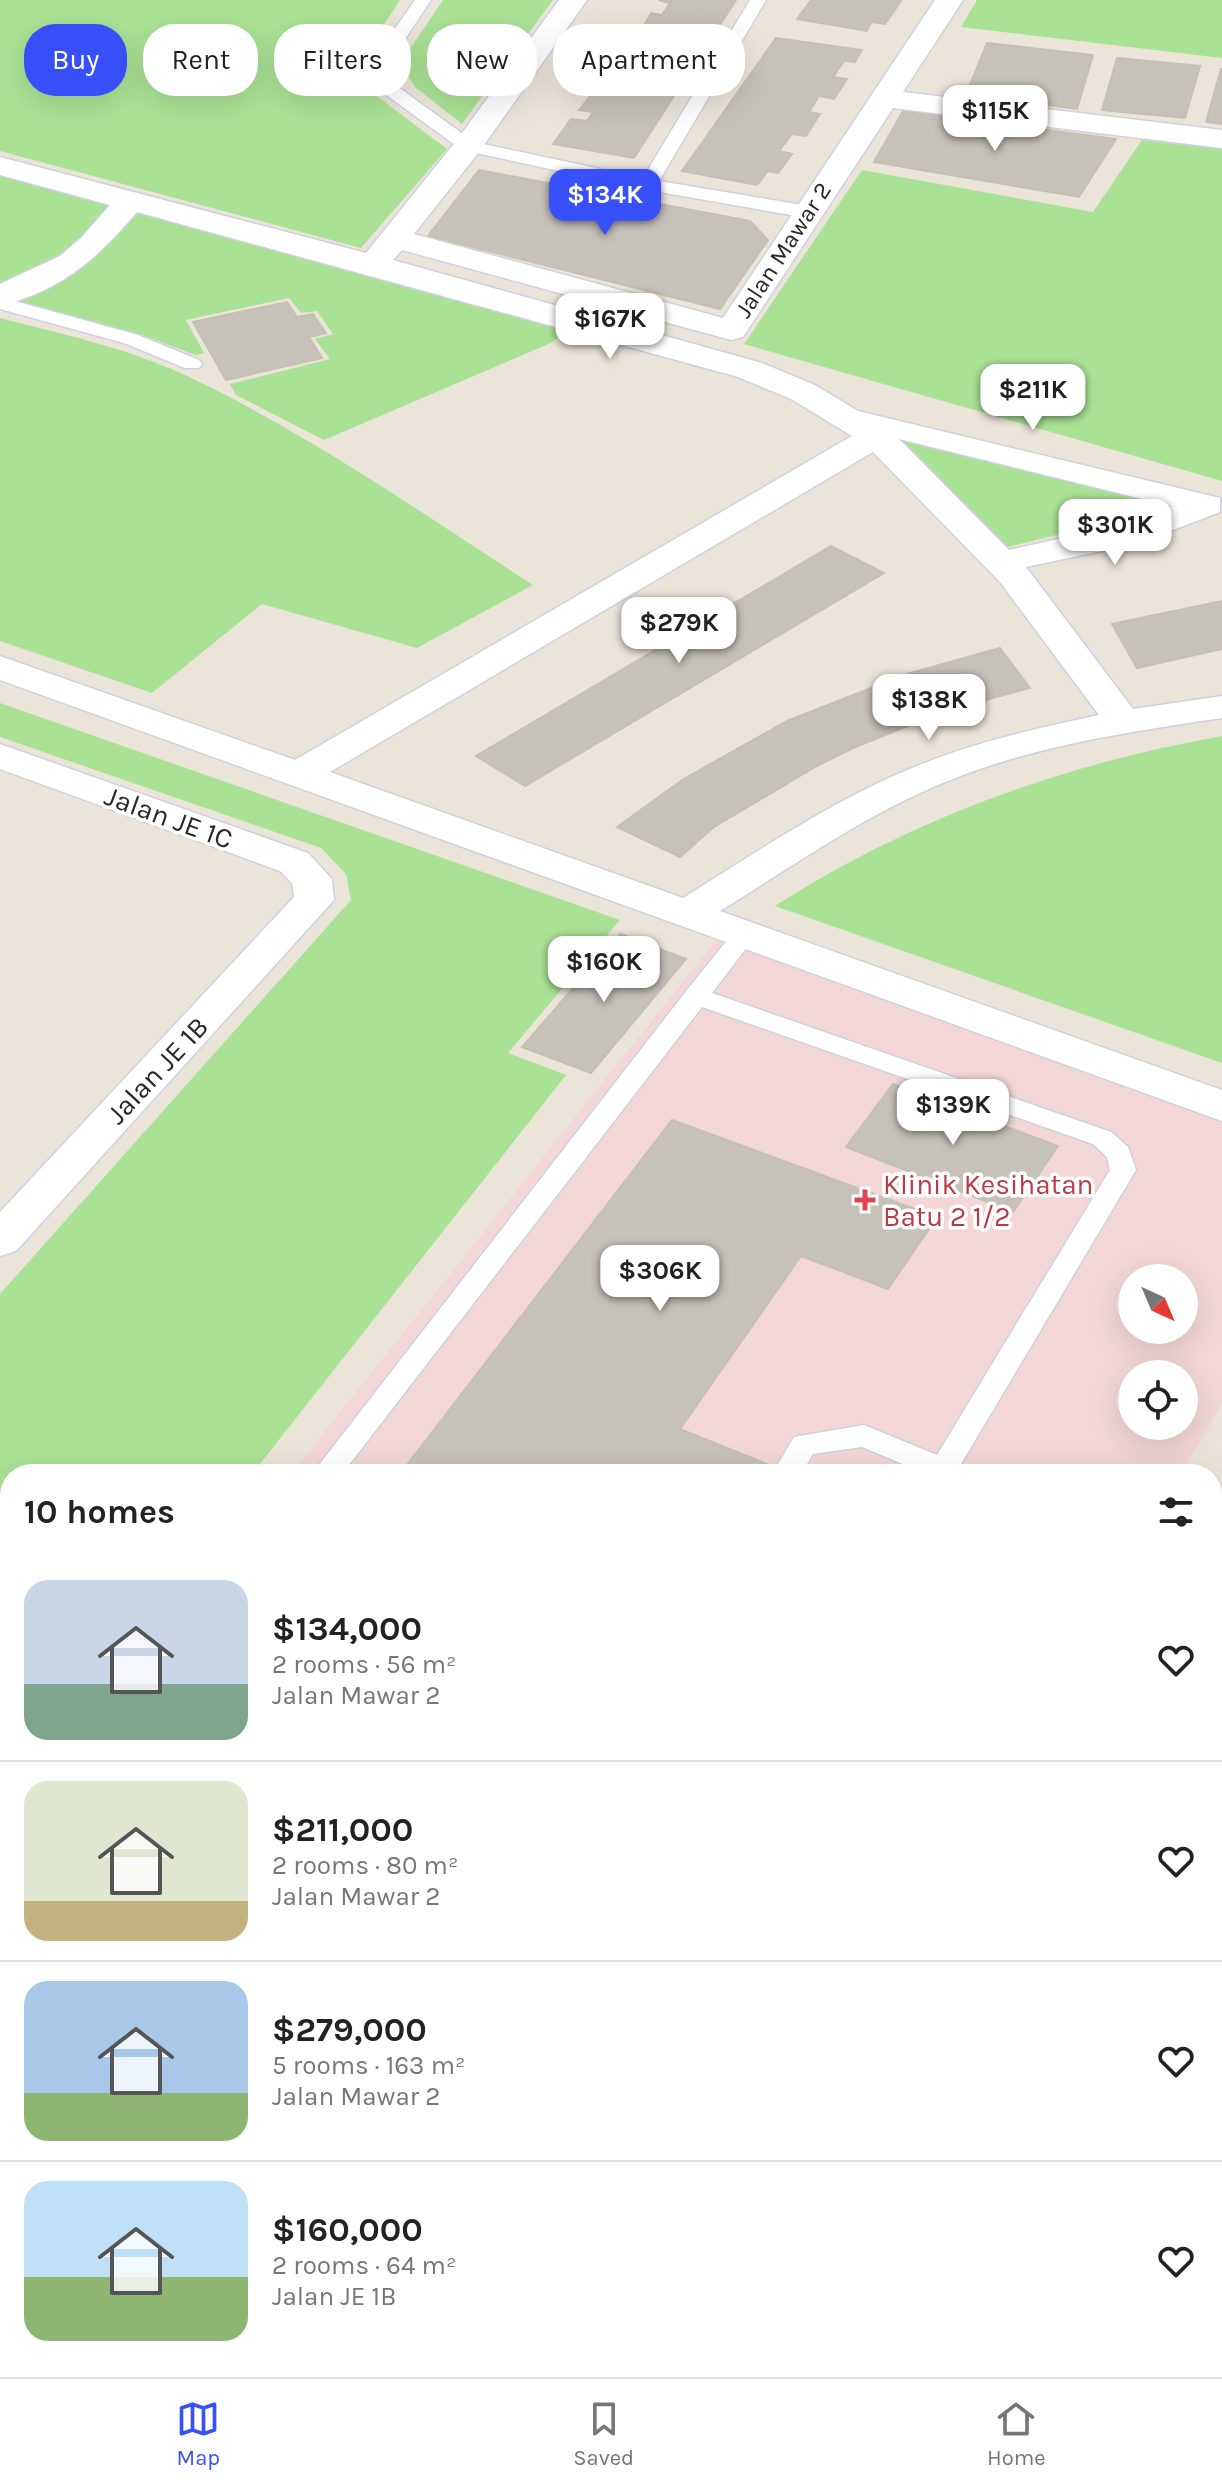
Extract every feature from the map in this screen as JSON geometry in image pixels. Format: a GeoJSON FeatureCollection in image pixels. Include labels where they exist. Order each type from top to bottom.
{"type":"FeatureCollection","features":[{"type":"Feature","properties":{"kind":"street"},"geometry":{"type":"LineString","coordinates":[[374,265],[468,146],[573,0]]}},
{"type":"Feature","properties":{"kind":"street","name":"Jalan Mawar 2"},"geometry":{"type":"LineString","coordinates":[[394,238],[731,330],[949,0]]}},
{"type":"Feature","properties":{"kind":"street"},"geometry":{"type":"LineString","coordinates":[[883,98],[1222,139]]}},
{"type":"Feature","properties":{"kind":"street"},"geometry":{"type":"LineString","coordinates":[[0,166],[374,265],[750,370],[803,392],[876,436],[1001,562],[1123,721]]}},
{"type":"Feature","properties":{"kind":"street"},"geometry":{"type":"LineString","coordinates":[[0,296],[71,263],[92,245],[130,201]]}},
{"type":"Feature","properties":{"kind":"street"},"geometry":{"type":"LineString","coordinates":[[844,416],[1208,505],[1126,535],[1001,562]]}},
{"type":"Feature","properties":{"kind":"street"},"geometry":{"type":"LineString","coordinates":[[298,774],[876,436]]}},
{"type":"Feature","properties":{"kind":"street"},"geometry":{"type":"LineString","coordinates":[[0,667],[1222,1106]]}},
{"type":"Feature","properties":{"kind":"street"},"geometry":{"type":"LineString","coordinates":[[687,914],[865,805],[969,760],[1123,721],[1222,707]]}},
{"type":"Feature","properties":{"kind":"street","name":"Jalan JE 1C"},"geometry":{"type":"LineString","coordinates":[[0,756],[294,862],[312,879],[314,900]]}},
{"type":"Feature","properties":{"kind":"street","name":"Jalan JE 1B"},"geometry":{"type":"LineString","coordinates":[[0,1240],[314,900]]}},
{"type":"Feature","properties":{"kind":"lane"},"geometry":{"type":"LineString","coordinates":[[423,0],[378,66],[391,90],[468,146],[648,185],[808,212]]}},
{"type":"Feature","properties":{"kind":"lane"},"geometry":{"type":"LineString","coordinates":[[648,185],[758,0]]}},
{"type":"Feature","properties":{"kind":"lane"},"geometry":{"type":"LineString","coordinates":[[0,303],[131,339],[192,364]]}},
{"type":"Feature","properties":{"kind":"lane"},"geometry":{"type":"LineString","coordinates":[[334,1464],[745,934]]}},
{"type":"Feature","properties":{"kind":"lane"},"geometry":{"type":"LineString","coordinates":[[696,996],[1102,1138],[1119,1153],[1123,1170],[951,1464]]}},
{"type":"Feature","properties":{"kind":"lane"},"geometry":{"type":"LineString","coordinates":[[792,1464],[804,1445],[864,1436],[928,1464]]}},
{"type":"Feature","properties":{"kind":"shaded area","name":"Klinik Kesihatan Batu 2 1/2"},"geometry":{"type":"Polygon","coordinates":[[[720,935],[1222,1123],[1222,1403],[1187,1464],[299,1464],[720,935]]]}},
{"type":"Feature","properties":{"kind":"green space"},"geometry":{"type":"Polygon","coordinates":[[[0,0],[400,0],[384,24],[274,24],[274,96],[377,96],[447,149],[361,248],[0,151],[0,0]]]}},
{"type":"Feature","properties":{"kind":"green space"},"geometry":{"type":"Polygon","coordinates":[[[443,0],[553,0],[535,24],[427,24],[427,96],[483,96],[462,124],[415,87],[411,81],[411,48],[443,0]]]}},
{"type":"Feature","properties":{"kind":"green space"},"geometry":{"type":"Polygon","coordinates":[[[977,0],[1222,0],[1222,58],[961,27],[977,0]]]}},
{"type":"Feature","properties":{"kind":"green space"},"geometry":{"type":"Polygon","coordinates":[[[1142,140],[1222,149],[1222,481],[744,344],[862,170],[1093,212],[1142,140]]]}},
{"type":"Feature","properties":{"kind":"green space"},"geometry":{"type":"Polygon","coordinates":[[[0,172],[115,205],[59,261],[0,290],[0,172]]]}},
{"type":"Feature","properties":{"kind":"green space"},"geometry":{"type":"Polygon","coordinates":[[[135,208],[573,325],[551,343],[324,440],[236,395],[230,384],[330,359],[315,339],[333,334],[317,311],[301,313],[289,298],[186,320],[204,353],[195,355],[140,334],[11,300],[76,269],[101,250],[135,208]]]}},
{"type":"Feature","properties":{"kind":"green space"},"geometry":{"type":"Polygon","coordinates":[[[0,318],[140,357],[231,398],[363,474],[533,585],[417,648],[262,604],[152,693],[0,641],[0,318]]]}},
{"type":"Feature","properties":{"kind":"green space"},"geometry":{"type":"Polygon","coordinates":[[[902,441],[1172,506],[1008,547],[902,441]]]}},
{"type":"Feature","properties":{"kind":"green space"},"geometry":{"type":"Polygon","coordinates":[[[0,703],[620,920],[508,1053],[566,1075],[260,1464],[0,1464],[0,1294],[351,900],[346,874],[321,848],[0,737],[0,703]]]}},
{"type":"Feature","properties":{"kind":"green space"},"geometry":{"type":"Polygon","coordinates":[[[1222,736],[1222,1063],[775,906],[880,847],[990,799],[1104,762],[1222,736]]]}},
{"type":"Feature","properties":{"kind":"building"},"geometry":{"type":"Polygon","coordinates":[[[658,0],[736,0],[721,24],[645,24],[651,13],[662,15],[670,3],[658,0]]]}},
{"type":"Feature","properties":{"kind":"building"},"geometry":{"type":"Polygon","coordinates":[[[811,0],[901,1],[885,24],[871,22],[867,31],[797,19],[811,0]]]}},
{"type":"Feature","properties":{"kind":"building"},"geometry":{"type":"Polygon","coordinates":[[[776,38],[862,50],[855,62],[844,61],[833,77],[847,79],[834,99],[819,96],[809,112],[820,114],[806,136],[792,134],[779,151],[792,154],[778,173],[768,171],[757,185],[682,171],[735,96],[745,96],[745,82],[776,38]]]}},
{"type":"Feature","properties":{"kind":"building"},"geometry":{"type":"Polygon","coordinates":[[[987,43],[1093,55],[1077,109],[966,95],[987,43]]]}},
{"type":"Feature","properties":{"kind":"building"},"geometry":{"type":"Polygon","coordinates":[[[1117,58],[1200,66],[1185,118],[1102,110],[1117,58]]]}},
{"type":"Feature","properties":{"kind":"building"},"geometry":{"type":"Polygon","coordinates":[[[1221,69],[1222,124],[1206,122],[1221,69]]]}},
{"type":"Feature","properties":{"kind":"building"},"geometry":{"type":"Polygon","coordinates":[[[590,96],[674,96],[634,158],[553,144],[571,119],[587,121],[593,112],[579,110],[590,96]]]}},
{"type":"Feature","properties":{"kind":"building"},"geometry":{"type":"Polygon","coordinates":[[[903,111],[1116,139],[1079,197],[874,162],[903,111]]]}},
{"type":"Feature","properties":{"kind":"building"},"geometry":{"type":"Polygon","coordinates":[[[479,170],[750,221],[768,240],[720,309],[428,236],[479,170]]]}},
{"type":"Feature","properties":{"kind":"building"},"geometry":{"type":"Polygon","coordinates":[[[287,302],[297,317],[313,314],[326,333],[309,337],[322,358],[226,380],[193,322],[287,302]]]}},
{"type":"Feature","properties":{"kind":"building"},"geometry":{"type":"Polygon","coordinates":[[[831,546],[884,573],[525,786],[476,756],[831,546]]]}},
{"type":"Feature","properties":{"kind":"building"},"geometry":{"type":"Polygon","coordinates":[[[1222,601],[1222,649],[1137,668],[1112,624],[1222,601]]]}},
{"type":"Feature","properties":{"kind":"building"},"geometry":{"type":"Polygon","coordinates":[[[1000,648],[1030,688],[942,712],[853,748],[714,827],[680,857],[617,827],[682,780],[787,721],[907,674],[1000,648]]]}},
{"type":"Feature","properties":{"kind":"building"},"geometry":{"type":"Polygon","coordinates":[[[620,934],[686,959],[591,1073],[522,1047],[620,934]]]}},
{"type":"Feature","properties":{"kind":"building"},"geometry":{"type":"Polygon","coordinates":[[[893,1084],[1058,1146],[1013,1212],[846,1147],[893,1084]]]}},
{"type":"Feature","properties":{"kind":"building"},"geometry":{"type":"Polygon","coordinates":[[[672,1120],[937,1217],[888,1289],[801,1256],[680,1429],[767,1464],[408,1464],[672,1120]]]}},
{"type":"Feature","properties":{"kind":"place","name":"Klinik Kesihatan Batu 2 1/2"},"geometry":{"type":"Point","coordinates":[865,1200]}}]}
